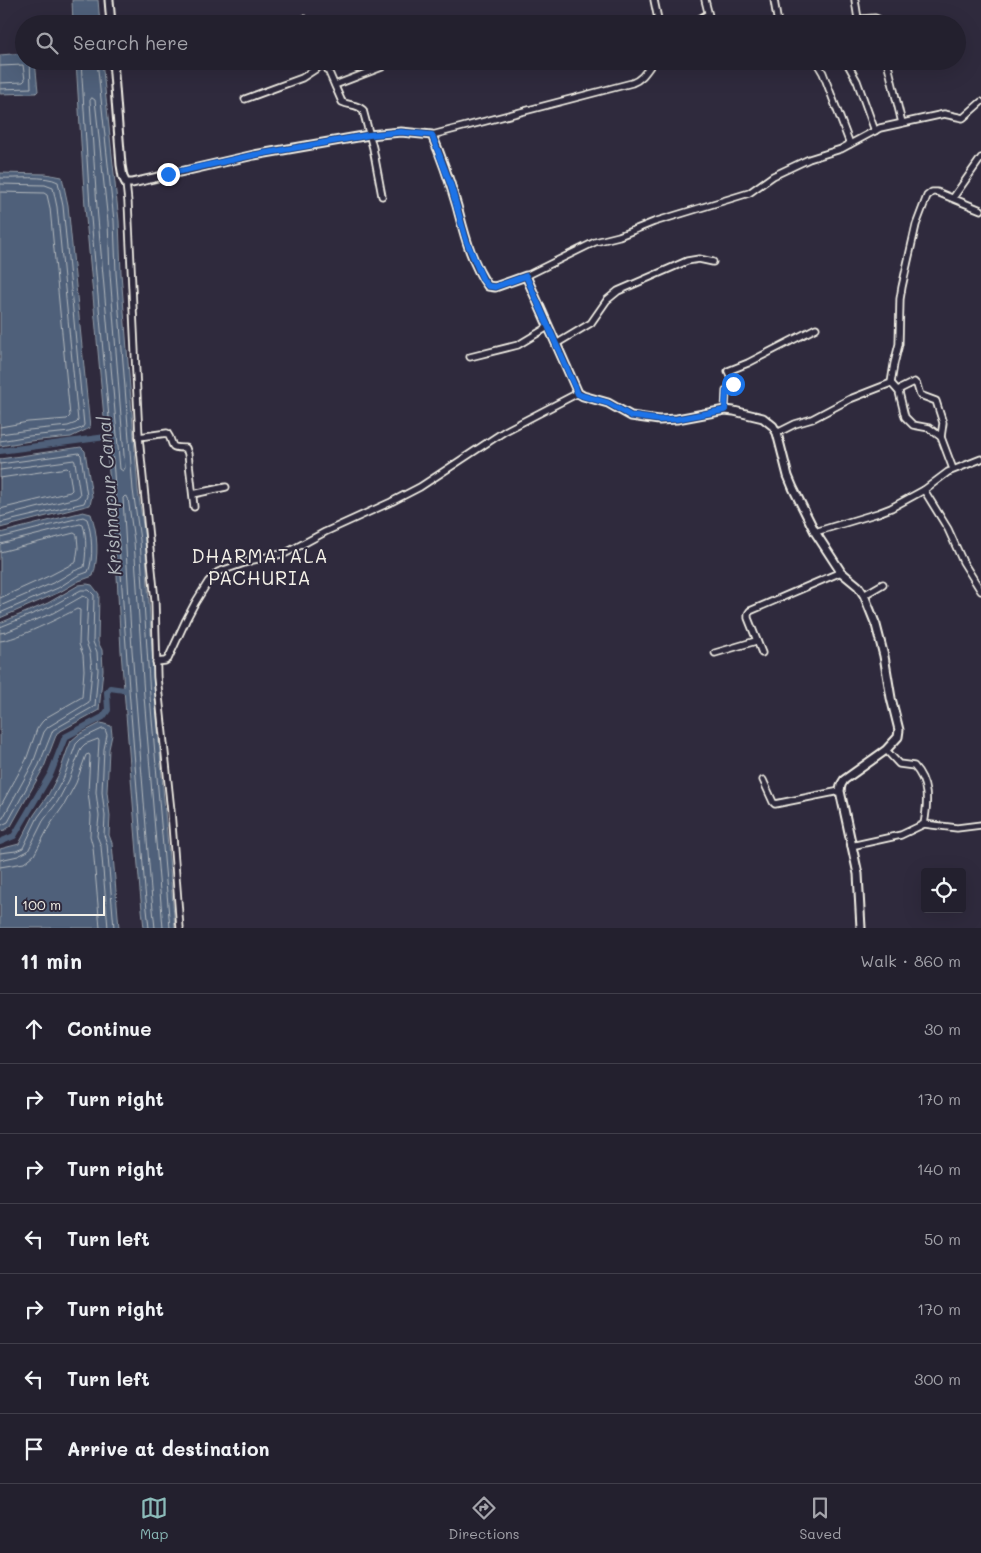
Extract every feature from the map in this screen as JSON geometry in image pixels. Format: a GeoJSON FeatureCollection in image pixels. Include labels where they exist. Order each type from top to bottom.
{"type":"FeatureCollection","features":[{"type":"Feature","properties":{"kind":"street"},"geometry":{"type":"LineString","coordinates":[[109,0],[110,15]]}},
{"type":"Feature","properties":{"kind":"street"},"geometry":{"type":"LineString","coordinates":[[654,0],[657,15]]}},
{"type":"Feature","properties":{"kind":"street"},"geometry":{"type":"LineString","coordinates":[[705,0],[708,14]]}},
{"type":"Feature","properties":{"kind":"street"},"geometry":{"type":"LineString","coordinates":[[774,0],[776,15]]}},
{"type":"Feature","properties":{"kind":"street"},"geometry":{"type":"LineString","coordinates":[[855,0],[857,15]]}},
{"type":"Feature","properties":{"kind":"street"},"geometry":{"type":"LineString","coordinates":[[114,70],[123,177],[126,182],[128,202],[139,437],[154,592],[156,662],[171,811],[180,928]]}},
{"type":"Feature","properties":{"kind":"street"},"geometry":{"type":"LineString","coordinates":[[245,99],[302,78],[314,70]]}},
{"type":"Feature","properties":{"kind":"street"},"geometry":{"type":"LineString","coordinates":[[328,70],[342,102],[359,106],[363,110],[382,196]]}},
{"type":"Feature","properties":{"kind":"street"},"geometry":{"type":"LineString","coordinates":[[335,85],[374,70]]}},
{"type":"Feature","properties":{"kind":"street"},"geometry":{"type":"LineString","coordinates":[[126,182],[132,183],[254,155],[369,135],[401,132],[432,135],[632,83],[638,81],[647,70]]}},
{"type":"Feature","properties":{"kind":"street"},"geometry":{"type":"LineString","coordinates":[[821,70],[850,144]]}},
{"type":"Feature","properties":{"kind":"street"},"geometry":{"type":"LineString","coordinates":[[851,70],[857,81],[875,131]]}},
{"type":"Feature","properties":{"kind":"street"},"geometry":{"type":"LineString","coordinates":[[889,70],[902,123]]}},
{"type":"Feature","properties":{"kind":"street"},"geometry":{"type":"LineString","coordinates":[[432,135],[451,186],[466,240],[483,280],[488,286],[495,287],[526,276],[595,242],[619,236],[654,222],[749,193],[773,176],[809,159],[841,149],[875,131],[944,114],[963,118],[981,102]]}},
{"type":"Feature","properties":{"kind":"street"},"geometry":{"type":"LineString","coordinates":[[953,198],[981,158]]}},
{"type":"Feature","properties":{"kind":"street"},"geometry":{"type":"LineString","coordinates":[[891,383],[899,344],[900,299],[916,225],[925,200],[929,194],[937,192],[981,210]]}},
{"type":"Feature","properties":{"kind":"street"},"geometry":{"type":"LineString","coordinates":[[556,344],[591,323],[607,300],[618,291],[680,263],[699,259],[713,262]]}},
{"type":"Feature","properties":{"kind":"street"},"geometry":{"type":"LineString","coordinates":[[526,276],[578,394],[608,403],[631,416],[659,420],[677,419],[725,410],[763,418],[772,426],[777,433],[788,476],[815,532],[841,572],[858,586],[864,595],[881,640],[899,730],[898,737],[886,750],[844,780],[841,785],[840,791],[858,874],[861,928]]}},
{"type":"Feature","properties":{"kind":"street"},"geometry":{"type":"LineString","coordinates":[[470,356],[518,345],[548,327]]}},
{"type":"Feature","properties":{"kind":"street"},"geometry":{"type":"LineString","coordinates":[[725,410],[726,391],[733,382],[728,371],[748,363],[816,328]]}},
{"type":"Feature","properties":{"kind":"street"},"geometry":{"type":"LineString","coordinates":[[898,390],[914,382],[918,385],[920,395],[936,401],[943,423],[941,437],[953,469]]}},
{"type":"Feature","properties":{"kind":"street"},"geometry":{"type":"LineString","coordinates":[[891,383],[898,390],[904,407],[905,417],[913,425],[929,428],[941,437]]}},
{"type":"Feature","properties":{"kind":"street"},"geometry":{"type":"LineString","coordinates":[[777,433],[795,424],[812,419],[850,399],[891,383]]}},
{"type":"Feature","properties":{"kind":"street"},"geometry":{"type":"LineString","coordinates":[[156,662],[168,659],[195,603],[208,582],[218,572],[253,560],[286,552],[391,502],[420,487],[505,431],[578,394]]}},
{"type":"Feature","properties":{"kind":"street"},"geometry":{"type":"LineString","coordinates":[[139,437],[167,433],[173,446],[177,449],[186,448],[194,507]]}},
{"type":"Feature","properties":{"kind":"street"},"geometry":{"type":"LineString","coordinates":[[815,532],[878,513],[924,490],[953,469],[981,459]]}},
{"type":"Feature","properties":{"kind":"street"},"geometry":{"type":"LineString","coordinates":[[193,494],[226,487]]}},
{"type":"Feature","properties":{"kind":"street"},"geometry":{"type":"LineString","coordinates":[[924,490],[944,522],[963,562],[981,591]]}},
{"type":"Feature","properties":{"kind":"street"},"geometry":{"type":"LineString","coordinates":[[762,654],[748,618],[750,611],[841,572]]}},
{"type":"Feature","properties":{"kind":"street"},"geometry":{"type":"LineString","coordinates":[[864,595],[883,584]]}},
{"type":"Feature","properties":{"kind":"street"},"geometry":{"type":"LineString","coordinates":[[715,653],[756,641]]}},
{"type":"Feature","properties":{"kind":"street"},"geometry":{"type":"LineString","coordinates":[[886,750],[899,764],[914,766],[917,770],[927,794],[924,824]]}},
{"type":"Feature","properties":{"kind":"street"},"geometry":{"type":"LineString","coordinates":[[763,780],[772,802],[775,804],[840,791]]}},
{"type":"Feature","properties":{"kind":"street"},"geometry":{"type":"LineString","coordinates":[[851,846],[901,835],[924,824],[957,828],[981,825]]}},
{"type":"Feature","properties":{"kind":"water"},"geometry":{"type":"Polygon","coordinates":[[[72,0],[98,0],[99,15],[73,15],[72,0]]]}},
{"type":"Feature","properties":{"kind":"water"},"geometry":{"type":"Polygon","coordinates":[[[15,54],[15,70],[36,70],[38,91],[36,93],[0,94],[0,55],[15,54]]]}},
{"type":"Feature","properties":{"kind":"water"},"geometry":{"type":"Polygon","coordinates":[[[77,70],[103,70],[119,221],[121,273],[138,490],[145,540],[155,695],[175,928],[144,928],[121,651],[116,557],[85,207],[77,70]]]}},
{"type":"Feature","properties":{"kind":"water"},"geometry":{"type":"Polygon","coordinates":[[[0,173],[46,174],[62,177],[68,205],[90,428],[71,437],[0,446],[0,173]]]}},
{"type":"Feature","properties":{"kind":"water"},"geometry":{"type":"Polygon","coordinates":[[[81,447],[85,451],[92,496],[90,505],[0,528],[0,459],[81,447]]]}},
{"type":"Feature","properties":{"kind":"water"},"geometry":{"type":"Polygon","coordinates":[[[83,512],[91,514],[95,529],[97,553],[93,576],[0,618],[0,533],[83,512]]]}},
{"type":"Feature","properties":{"kind":"water"},"geometry":{"type":"Polygon","coordinates":[[[79,585],[92,585],[99,594],[98,642],[102,650],[103,670],[99,710],[57,733],[44,767],[11,826],[0,831],[0,623],[48,603],[79,585]]]}},
{"type":"Feature","properties":{"kind":"water"},"geometry":{"type":"Polygon","coordinates":[[[101,723],[111,726],[112,735],[109,749],[107,792],[110,816],[109,835],[112,843],[119,928],[0,928],[0,849],[19,844],[59,774],[71,741],[78,735],[101,723]]]}},
{"type":"Feature","properties":{"kind":"waterway","name":"Krishnapur Canal"},"geometry":{"type":"LineString","coordinates":[[0,451],[106,437]]}},
{"type":"Feature","properties":{"kind":"waterway"},"geometry":{"type":"LineString","coordinates":[[0,842],[14,836],[51,773],[65,737],[103,717],[108,710],[107,692],[110,688],[124,690]]}},
{"type":"Feature","properties":{"kind":"district","name":"DHARMATALA PACHURIA"},"geometry":{"type":"Point","coordinates":[260,567]}},
{"type":"Feature","properties":{"kind":"route"},"geometry":{"type":"LineString","coordinates":[[168,174],[254,155],[369,135],[401,132],[432,135],[451,186],[466,240],[479,273],[488,286],[495,287],[526,276],[578,394],[603,400],[631,416],[667,420],[725,410],[726,391],[733,384]]}}]}
